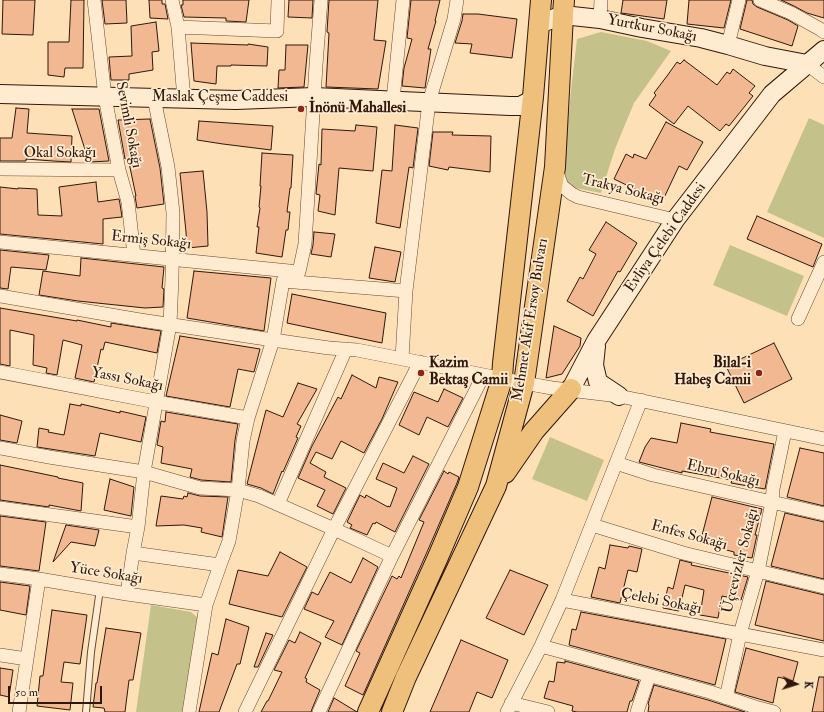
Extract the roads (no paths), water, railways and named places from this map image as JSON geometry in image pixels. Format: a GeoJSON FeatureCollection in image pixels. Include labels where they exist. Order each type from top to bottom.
{"type":"FeatureCollection","features":[{"type":"Feature","properties":{"kind":"main road","name":"Mehmet Akif Ersoy Bulvarı"},"geometry":{"type":"LineString","coordinates":[[368,712],[468,487],[492,378],[503,363],[533,97],[541,0]]}},
{"type":"Feature","properties":{"kind":"main road","name":"Mehmet Akif Ersoy Bulvarı"},"geometry":{"type":"LineString","coordinates":[[392,712],[410,670],[496,486],[524,384],[555,167],[564,8]]}},
{"type":"Feature","properties":{"kind":"main road"},"geometry":{"type":"LineString","coordinates":[[496,486],[534,431],[571,389]]}},
{"type":"Feature","properties":{"kind":"street","name":"Sevimli Sokağı"},"geometry":{"type":"LineString","coordinates":[[94,0],[105,97],[119,170],[128,202],[134,255]]}},
{"type":"Feature","properties":{"kind":"street"},"geometry":{"type":"LineString","coordinates":[[172,0],[178,27],[184,99]]}},
{"type":"Feature","properties":{"kind":"street"},"geometry":{"type":"LineString","coordinates":[[178,27],[277,31],[278,0]]}},
{"type":"Feature","properties":{"kind":"street"},"geometry":{"type":"LineString","coordinates":[[283,281],[299,272],[305,244],[321,0]]}},
{"type":"Feature","properties":{"kind":"street"},"geometry":{"type":"LineString","coordinates":[[393,100],[403,0]]}},
{"type":"Feature","properties":{"kind":"street"},"geometry":{"type":"LineString","coordinates":[[402,358],[406,291],[429,102],[454,19],[457,0]]}},
{"type":"Feature","properties":{"kind":"street"},"geometry":{"type":"LineString","coordinates":[[600,19],[601,0]]}},
{"type":"Feature","properties":{"kind":"street"},"geometry":{"type":"LineString","coordinates":[[728,45],[739,0]]}},
{"type":"Feature","properties":{"kind":"street"},"geometry":{"type":"LineString","coordinates":[[760,0],[791,13],[824,32]]}},
{"type":"Feature","properties":{"kind":"street","name":"Yurtkur Sokağı"},"geometry":{"type":"LineString","coordinates":[[539,24],[564,8],[600,19],[701,38],[765,56]]}},
{"type":"Feature","properties":{"kind":"street","name":"Evliya Çelebi Caddesi"},"geometry":{"type":"LineString","coordinates":[[571,389],[596,341],[675,220],[772,94],[824,50]]}},
{"type":"Feature","properties":{"kind":"street"},"geometry":{"type":"LineString","coordinates":[[765,56],[807,64],[824,77]]}},
{"type":"Feature","properties":{"kind":"street","name":"Evliya Çelebi Caddesi"},"geometry":{"type":"LineString","coordinates":[[765,56],[773,66],[775,74],[772,94]]}},
{"type":"Feature","properties":{"kind":"street","name":"Maslak Çeşme Caddesi"},"geometry":{"type":"LineString","coordinates":[[0,94],[236,100],[314,97],[510,106],[520,106],[528,102],[533,97]]}},
{"type":"Feature","properties":{"kind":"street"},"geometry":{"type":"LineString","coordinates":[[127,594],[138,528],[144,472],[170,324],[173,213],[168,175],[154,98]]}},
{"type":"Feature","properties":{"kind":"street","name":"Trakya Sokağı"},"geometry":{"type":"LineString","coordinates":[[555,167],[562,186],[578,197],[675,220]]}},
{"type":"Feature","properties":{"kind":"street","name":"Okal Sokağı"},"geometry":{"type":"LineString","coordinates":[[0,170],[119,170]]}},
{"type":"Feature","properties":{"kind":"street","name":"Ermiş Sokağı"},"geometry":{"type":"LineString","coordinates":[[0,242],[299,272]]}},
{"type":"Feature","properties":{"kind":"street"},"geometry":{"type":"LineString","coordinates":[[798,319],[824,262]]}},
{"type":"Feature","properties":{"kind":"street"},"geometry":{"type":"LineString","coordinates":[[283,281],[406,291]]}},
{"type":"Feature","properties":{"kind":"street"},"geometry":{"type":"LineString","coordinates":[[189,712],[206,605],[229,541],[238,490],[243,441],[248,418],[273,340],[283,281]]}},
{"type":"Feature","properties":{"kind":"street"},"geometry":{"type":"LineString","coordinates":[[0,296],[273,340],[329,348],[357,350],[524,384],[571,389],[641,400],[824,439]]}},
{"type":"Feature","properties":{"kind":"street"},"geometry":{"type":"LineString","coordinates":[[596,341],[594,365],[598,382],[619,396]]}},
{"type":"Feature","properties":{"kind":"street"},"geometry":{"type":"LineString","coordinates":[[278,504],[346,349]]}},
{"type":"Feature","properties":{"kind":"street"},"geometry":{"type":"LineString","coordinates":[[245,712],[334,528],[420,362]]}},
{"type":"Feature","properties":{"kind":"street","name":"Yassı Sokağı"},"geometry":{"type":"LineString","coordinates":[[0,372],[248,418]]}},
{"type":"Feature","properties":{"kind":"street"},"geometry":{"type":"LineString","coordinates":[[319,712],[392,556],[492,378]]}},
{"type":"Feature","properties":{"kind":"street"},"geometry":{"type":"LineString","coordinates":[[548,712],[509,708],[541,646],[562,600],[641,400]]}},
{"type":"Feature","properties":{"kind":"street","name":"Üçcevizler Sokağı"},"geometry":{"type":"LineString","coordinates":[[726,698],[740,634],[758,571],[785,431]]}},
{"type":"Feature","properties":{"kind":"street"},"geometry":{"type":"LineString","coordinates":[[0,448],[144,472],[200,488],[238,490],[259,496],[334,528],[392,556]]}},
{"type":"Feature","properties":{"kind":"street","name":"Ebru Sokağı"},"geometry":{"type":"LineString","coordinates":[[616,463],[652,475],[824,514]]}},
{"type":"Feature","properties":{"kind":"street"},"geometry":{"type":"LineString","coordinates":[[0,508],[138,528]]}},
{"type":"Feature","properties":{"kind":"street","name":"Enfes Sokağı"},"geometry":{"type":"LineString","coordinates":[[592,525],[682,553],[824,587]]}},
{"type":"Feature","properties":{"kind":"street"},"geometry":{"type":"LineString","coordinates":[[133,553],[220,565]]}},
{"type":"Feature","properties":{"kind":"street","name":"Yüce Sokağı"},"geometry":{"type":"LineString","coordinates":[[0,574],[206,605]]}},
{"type":"Feature","properties":{"kind":"street"},"geometry":{"type":"LineString","coordinates":[[23,712],[19,712],[39,579]]}},
{"type":"Feature","properties":{"kind":"street","name":"Çelebi Sokağı"},"geometry":{"type":"LineString","coordinates":[[562,600],[824,650]]}},
{"type":"Feature","properties":{"kind":"street"},"geometry":{"type":"LineString","coordinates":[[541,646],[710,692],[774,712]]}},
{"type":"Feature","properties":{"kind":"street"},"geometry":{"type":"LineString","coordinates":[[0,655],[27,659]]}},
{"type":"Feature","properties":{"kind":"street"},"geometry":{"type":"LineString","coordinates":[[637,712],[649,676]]}},
{"type":"Feature","properties":{"kind":"lane"},"geometry":{"type":"LineString","coordinates":[[86,712],[91,652],[100,590]]}},
{"type":"Feature","properties":{"kind":"place","name":"İnönü Mahallesi"},"geometry":{"type":"Point","coordinates":[301,109]}},
{"type":"Feature","properties":{"kind":"place","name":"Kazim Bektaş Camii"},"geometry":{"type":"Point","coordinates":[421,373]}},
{"type":"Feature","properties":{"kind":"place","name":"Bilal-i Habeş Camii"},"geometry":{"type":"Point","coordinates":[759,373]}}]}
